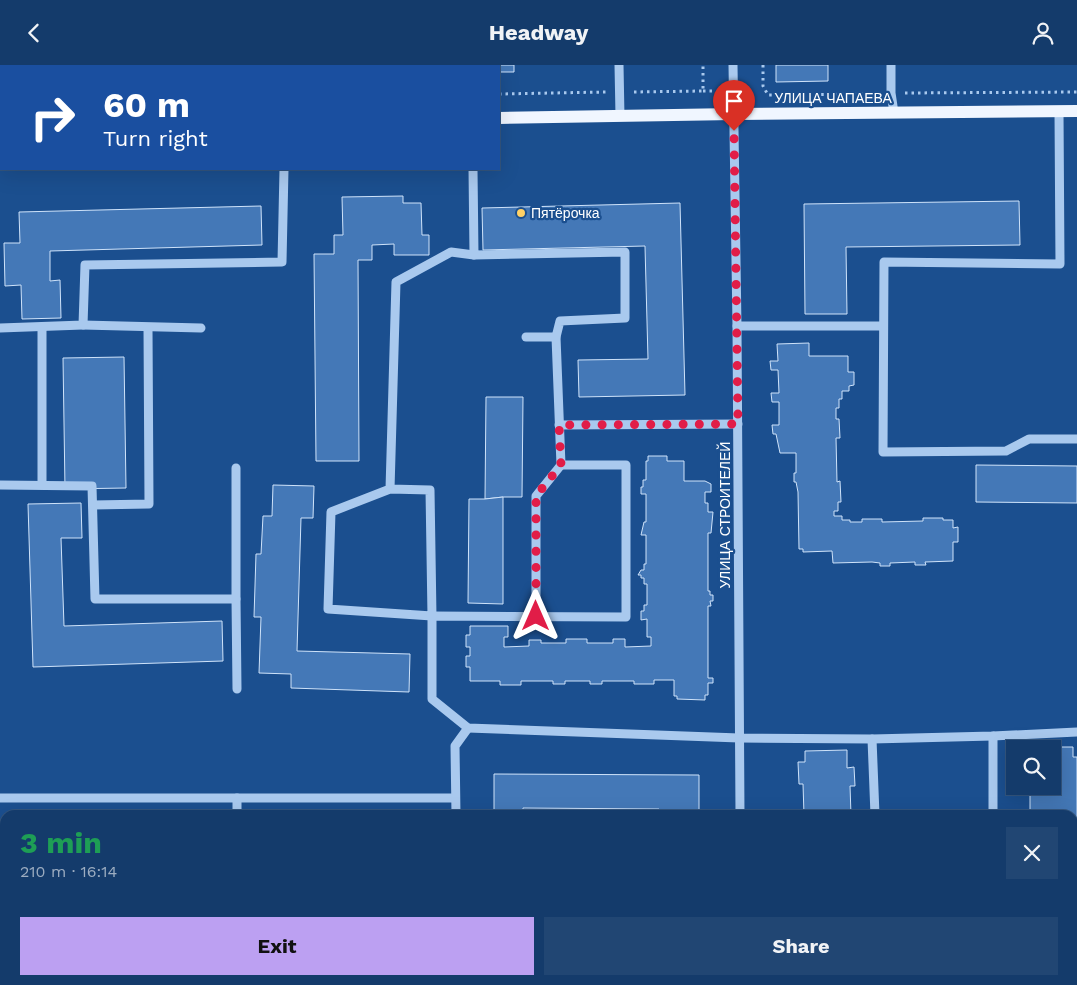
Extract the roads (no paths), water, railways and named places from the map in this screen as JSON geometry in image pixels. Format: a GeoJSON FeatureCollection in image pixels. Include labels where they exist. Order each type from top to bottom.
{"type":"FeatureCollection","features":[{"type":"Feature","properties":{"kind":"main road","name":"УЛИЦА ЧАПАЕВА"},"geometry":{"type":"LineString","coordinates":[[500,118],[1077,111]]}},
{"type":"Feature","properties":{"kind":"street"},"geometry":{"type":"LineString","coordinates":[[619,65],[620,116]]}},
{"type":"Feature","properties":{"kind":"street","name":"УЛИЦА СТРОИТЕЛЕЙ"},"geometry":{"type":"LineString","coordinates":[[733,65],[738,424],[740,810]]}},
{"type":"Feature","properties":{"kind":"street"},"geometry":{"type":"LineString","coordinates":[[891,65],[891,93],[894,113]]}},
{"type":"Feature","properties":{"kind":"street"},"geometry":{"type":"LineString","coordinates":[[1059,111],[1060,264],[884,262],[883,452],[1006,451],[1029,439],[1077,439]]}},
{"type":"Feature","properties":{"kind":"street"},"geometry":{"type":"LineString","coordinates":[[83,325],[85,265],[282,262],[284,170]]}},
{"type":"Feature","properties":{"kind":"street"},"geometry":{"type":"LineString","coordinates":[[473,170],[474,255]]}},
{"type":"Feature","properties":{"kind":"street"},"geometry":{"type":"LineString","coordinates":[[390,489],[396,282],[451,252],[474,255],[625,253],[625,318],[560,321],[556,337],[561,465],[536,496],[536,616]]}},
{"type":"Feature","properties":{"kind":"street"},"geometry":{"type":"LineString","coordinates":[[0,327],[83,325],[200,328]]}},
{"type":"Feature","properties":{"kind":"street"},"geometry":{"type":"LineString","coordinates":[[737,326],[883,326]]}},
{"type":"Feature","properties":{"kind":"street"},"geometry":{"type":"LineString","coordinates":[[42,327],[42,485]]}},
{"type":"Feature","properties":{"kind":"street"},"geometry":{"type":"LineString","coordinates":[[92,505],[149,504],[148,327]]}},
{"type":"Feature","properties":{"kind":"street"},"geometry":{"type":"LineString","coordinates":[[526,337],[556,337]]}},
{"type":"Feature","properties":{"kind":"street"},"geometry":{"type":"LineString","coordinates":[[559,425],[738,424]]}},
{"type":"Feature","properties":{"kind":"street"},"geometry":{"type":"LineString","coordinates":[[561,465],[626,465],[626,617],[432,617],[328,609],[331,512],[390,489],[430,490],[432,617],[432,699],[468,728],[739,738],[872,739],[993,736],[1077,731]]}},
{"type":"Feature","properties":{"kind":"street"},"geometry":{"type":"LineString","coordinates":[[236,468],[237,689]]}},
{"type":"Feature","properties":{"kind":"street"},"geometry":{"type":"LineString","coordinates":[[0,485],[92,486],[95,599],[236,599]]}},
{"type":"Feature","properties":{"kind":"street"},"geometry":{"type":"LineString","coordinates":[[456,810],[455,746],[468,728]]}},
{"type":"Feature","properties":{"kind":"street"},"geometry":{"type":"LineString","coordinates":[[993,736],[993,810]]}},
{"type":"Feature","properties":{"kind":"street"},"geometry":{"type":"LineString","coordinates":[[872,739],[875,810]]}},
{"type":"Feature","properties":{"kind":"street"},"geometry":{"type":"LineString","coordinates":[[0,798],[456,798]]}},
{"type":"Feature","properties":{"kind":"street"},"geometry":{"type":"LineString","coordinates":[[237,798],[237,810]]}},
{"type":"Feature","properties":{"kind":"place","name":"Пятёрочка"},"geometry":{"type":"Point","coordinates":[521,213]}}]}
